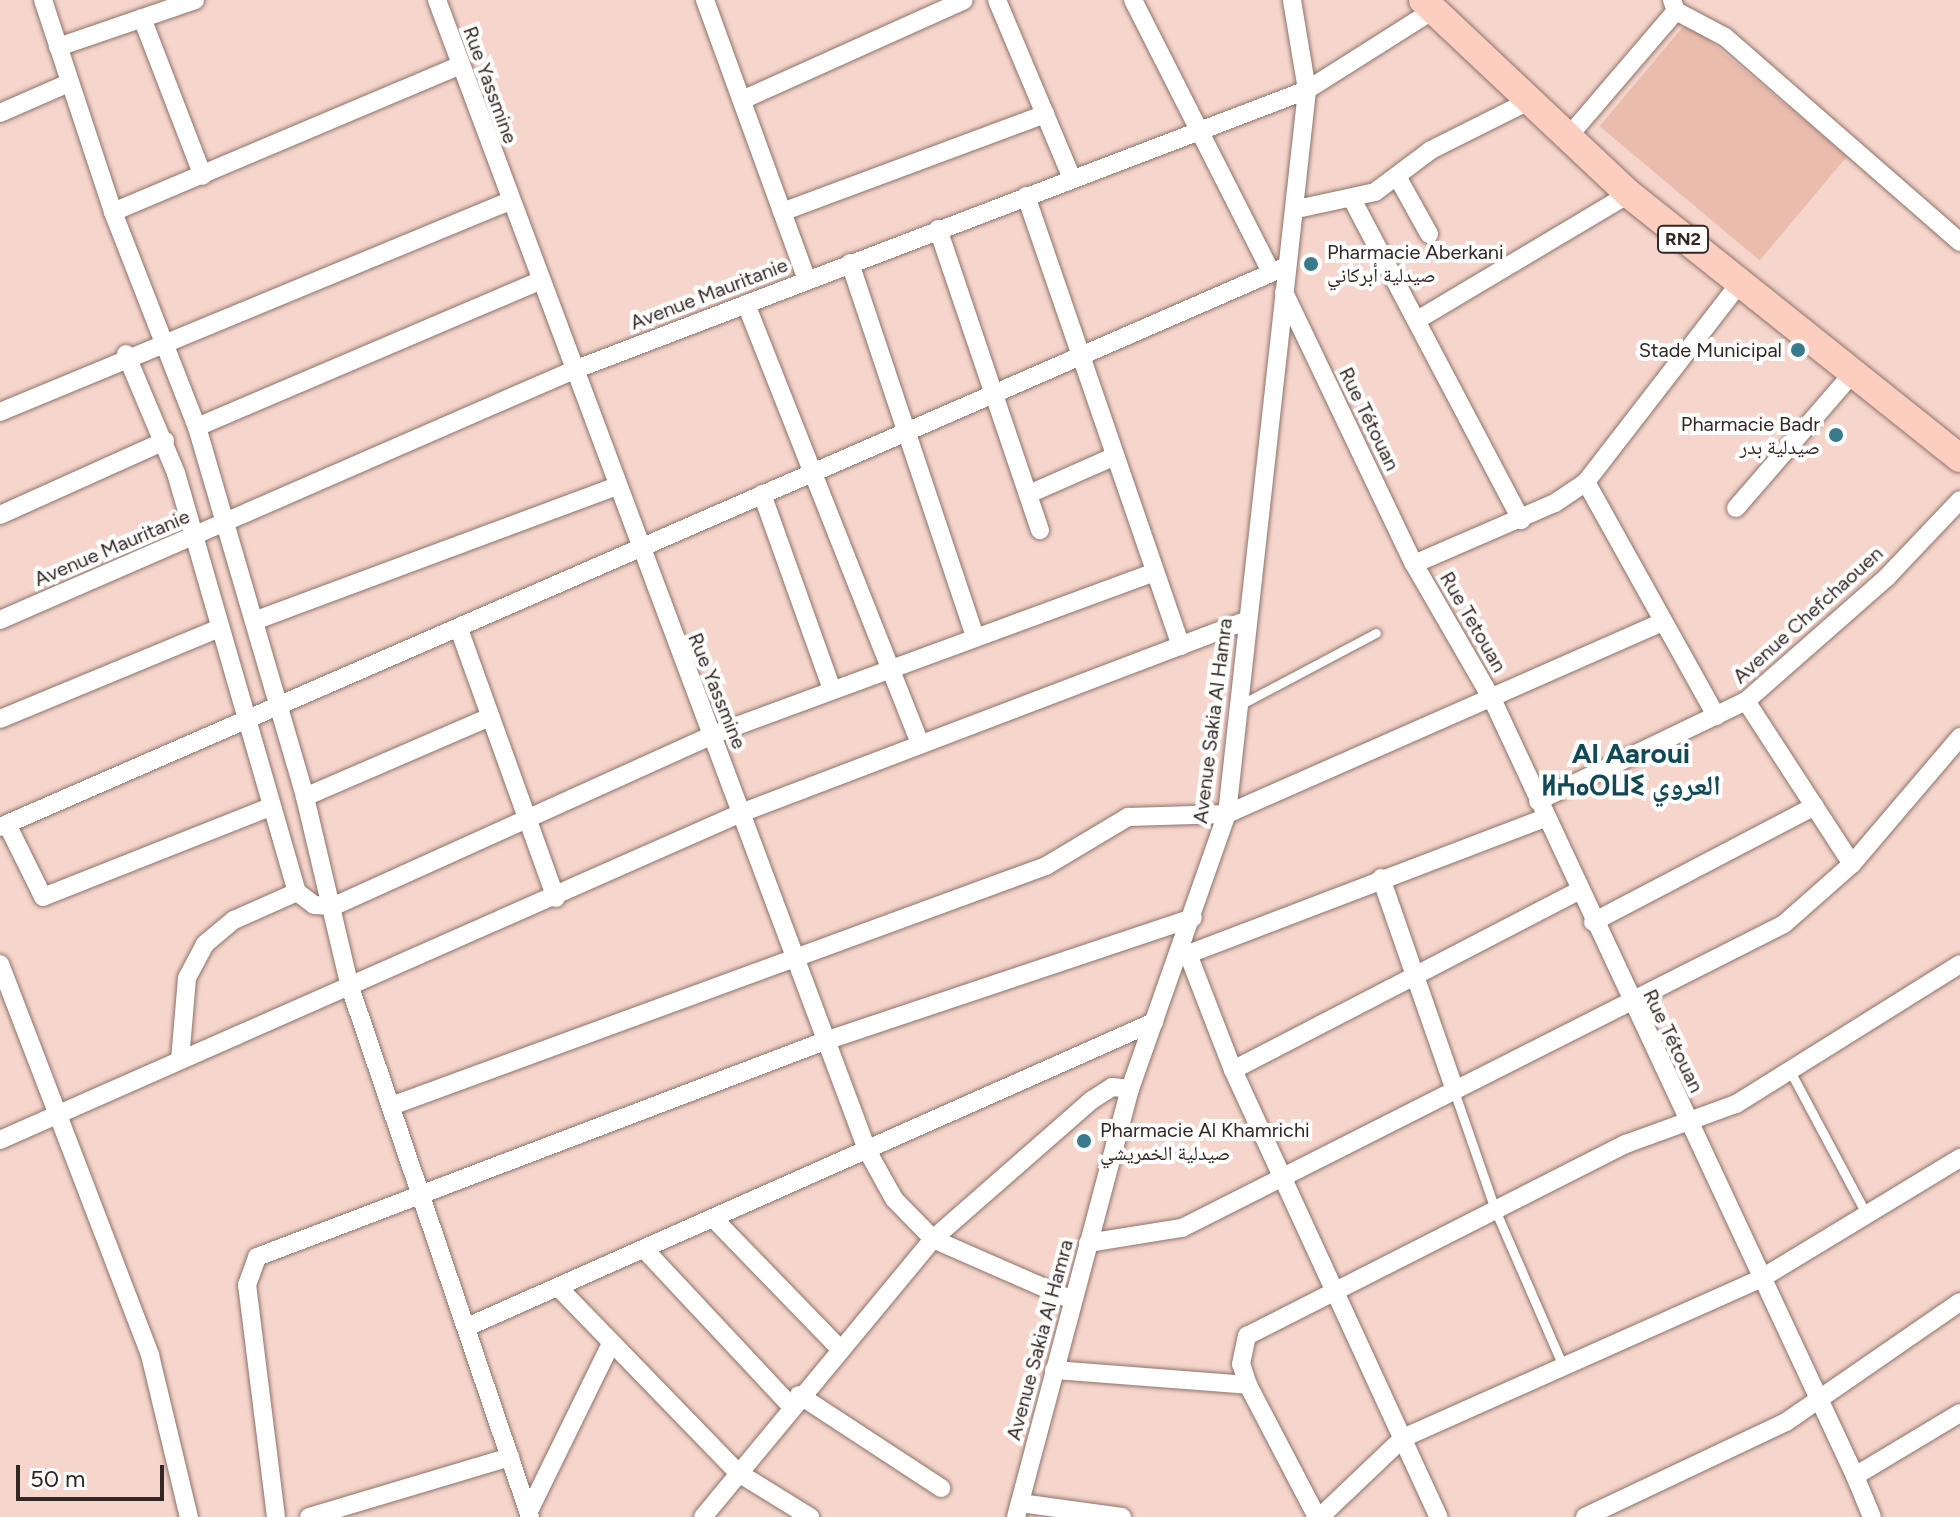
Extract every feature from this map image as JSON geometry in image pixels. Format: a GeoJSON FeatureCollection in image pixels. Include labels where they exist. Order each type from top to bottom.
{"type":"FeatureCollection","features":[{"type":"Feature","properties":{"kind":"main road","name":"RN2"},"geometry":{"type":"LineString","coordinates":[[1427,5],[1629,194],[1960,458]]}},
{"type":"Feature","properties":{"kind":"street"},"geometry":{"type":"LineString","coordinates":[[43,0],[113,212],[165,338],[197,427],[305,797],[334,906],[350,987],[394,1105],[530,1514]]}},
{"type":"Feature","properties":{"kind":"street"},"geometry":{"type":"LineString","coordinates":[[58,47],[195,0]]}},
{"type":"Feature","properties":{"kind":"street","name":"Rue Yassmine"},"geometry":{"type":"LineString","coordinates":[[437,0],[458,66],[617,486],[637,549],[712,735],[822,1042],[868,1152],[894,1199],[933,1239],[1072,1300]]}},
{"type":"Feature","properties":{"kind":"street"},"geometry":{"type":"LineString","coordinates":[[705,0],[807,280]]}},
{"type":"Feature","properties":{"kind":"street"},"geometry":{"type":"LineString","coordinates":[[742,100],[964,0]]}},
{"type":"Feature","properties":{"kind":"street"},"geometry":{"type":"LineString","coordinates":[[997,0],[1072,178]]}},
{"type":"Feature","properties":{"kind":"street"},"geometry":{"type":"LineString","coordinates":[[270,807],[43,897],[4,826],[245,724],[1083,352],[1279,269],[1133,0]]}},
{"type":"Feature","properties":{"kind":"street","name":"Avenue Sakia Al Hamra"},"geometry":{"type":"LineString","coordinates":[[1018,1510],[1130,1089],[1182,957],[1227,814],[1284,292],[1279,269],[1297,209],[1307,90],[1292,0]]}},
{"type":"Feature","properties":{"kind":"street","name":"Avenue Mauritanie"},"geometry":{"type":"LineString","coordinates":[[0,620],[574,370],[1200,128],[1307,90],[1427,5]]}},
{"type":"Feature","properties":{"kind":"street"},"geometry":{"type":"LineString","coordinates":[[1568,137],[1674,6],[1725,37],[1960,242]]}},
{"type":"Feature","properties":{"kind":"street"},"geometry":{"type":"LineString","coordinates":[[142,18],[203,176]]}},
{"type":"Feature","properties":{"kind":"street"},"geometry":{"type":"LineString","coordinates":[[113,212],[458,66]]}},
{"type":"Feature","properties":{"kind":"street"},"geometry":{"type":"LineString","coordinates":[[0,113],[69,83]]}},
{"type":"Feature","properties":{"kind":"street"},"geometry":{"type":"LineString","coordinates":[[1297,209],[1352,199],[1398,178],[1431,150],[1529,101]]}},
{"type":"Feature","properties":{"kind":"street"},"geometry":{"type":"LineString","coordinates":[[782,212],[1045,114]]}},
{"type":"Feature","properties":{"kind":"street"},"geometry":{"type":"LineString","coordinates":[[1398,178],[1429,234]]}},
{"type":"Feature","properties":{"kind":"street"},"geometry":{"type":"LineString","coordinates":[[1419,319],[1629,194]]}},
{"type":"Feature","properties":{"kind":"street"},"geometry":{"type":"LineString","coordinates":[[1026,196],[1083,352],[1153,573],[1181,646]]}},
{"type":"Feature","properties":{"kind":"street"},"geometry":{"type":"LineString","coordinates":[[1352,199],[1419,319],[1521,520]]}},
{"type":"Feature","properties":{"kind":"street"},"geometry":{"type":"LineString","coordinates":[[0,412],[126,354],[510,201]]}},
{"type":"Feature","properties":{"kind":"street"},"geometry":{"type":"LineString","coordinates":[[938,229],[1040,530]]}},
{"type":"Feature","properties":{"kind":"street"},"geometry":{"type":"LineString","coordinates":[[850,263],[975,636]]}},
{"type":"Feature","properties":{"kind":"street"},"geometry":{"type":"LineString","coordinates":[[197,427],[540,281]]}},
{"type":"Feature","properties":{"kind":"street"},"geometry":{"type":"LineString","coordinates":[[1414,564],[1521,520],[1586,482],[1739,284]]}},
{"type":"Feature","properties":{"kind":"street","name":"Rue Tétouan"},"geometry":{"type":"LineString","coordinates":[[1284,292],[1414,564]]}},
{"type":"Feature","properties":{"kind":"street"},"geometry":{"type":"LineString","coordinates":[[746,304],[921,745]]}},
{"type":"Feature","properties":{"kind":"street"},"geometry":{"type":"LineString","coordinates":[[126,354],[165,441],[245,724],[297,892],[314,905],[334,906],[712,735],[1153,573]]}},
{"type":"Feature","properties":{"kind":"street"},"geometry":{"type":"LineString","coordinates":[[1736,508],[1852,374]]}},
{"type":"Feature","properties":{"kind":"street"},"geometry":{"type":"LineString","coordinates":[[0,515],[165,441]]}},
{"type":"Feature","properties":{"kind":"street"},"geometry":{"type":"LineString","coordinates":[[1029,494],[1115,456]]}},
{"type":"Feature","properties":{"kind":"street"},"geometry":{"type":"LineString","coordinates":[[1586,482],[1716,716]]}},
{"type":"Feature","properties":{"kind":"street"},"geometry":{"type":"LineString","coordinates":[[254,621],[617,486]]}},
{"type":"Feature","properties":{"kind":"street"},"geometry":{"type":"LineString","coordinates":[[762,494],[832,690]]}},
{"type":"Feature","properties":{"kind":"street","name":"Avenue Chefchaouen"},"geometry":{"type":"LineString","coordinates":[[1182,957],[1381,878],[1542,809],[1746,701],[1887,577],[1960,500]]}},
{"type":"Feature","properties":{"kind":"street","name":"Rue Tetouan"},"geometry":{"type":"LineString","coordinates":[[1414,564],[1493,701]]}},
{"type":"Feature","properties":{"kind":"street"},"geometry":{"type":"LineString","coordinates":[[0,1140],[556,898],[741,813],[1248,620]]}},
{"type":"Feature","properties":{"kind":"street"},"geometry":{"type":"LineString","coordinates":[[394,1105],[793,954],[1046,866],[1128,817],[1227,814],[1493,701],[1663,622]]}},
{"type":"Feature","properties":{"kind":"street"},"geometry":{"type":"LineString","coordinates":[[0,719],[220,628]]}},
{"type":"Feature","properties":{"kind":"street"},"geometry":{"type":"LineString","coordinates":[[459,629],[556,898]]}},
{"type":"Feature","properties":{"kind":"street","name":"Rue Tétouan"},"geometry":{"type":"LineString","coordinates":[[1493,701],[1631,1006],[1822,1397],[1872,1517]]}},
{"type":"Feature","properties":{"kind":"street"},"geometry":{"type":"LineString","coordinates":[[1746,701],[1852,864]]}},
{"type":"Feature","properties":{"kind":"street"},"geometry":{"type":"LineString","coordinates":[[305,797],[490,717]]}},
{"type":"Feature","properties":{"kind":"street"},"geometry":{"type":"LineString","coordinates":[[1088,1243],[1156,1237],[1454,1088],[1631,1006],[1784,924],[1852,864],[1957,748]]}},
{"type":"Feature","properties":{"kind":"street"},"geometry":{"type":"LineString","coordinates":[[1593,922],[1815,806]]}},
{"type":"Feature","properties":{"kind":"street"},"geometry":{"type":"LineString","coordinates":[[1381,878],[1454,1088]]}},
{"type":"Feature","properties":{"kind":"street"},"geometry":{"type":"LineString","coordinates":[[1233,1070],[1579,891]]}},
{"type":"Feature","properties":{"kind":"street"},"geometry":{"type":"LineString","coordinates":[[180,1060],[187,978],[205,944],[234,920],[297,892]]}},
{"type":"Feature","properties":{"kind":"street"},"geometry":{"type":"LineString","coordinates":[[276,1517],[249,1267],[257,1257],[822,1042],[1193,918]]}},
{"type":"Feature","properties":{"kind":"street"},"geometry":{"type":"LineString","coordinates":[[1182,957],[1439,1517]]}},
{"type":"Feature","properties":{"kind":"street"},"geometry":{"type":"LineString","coordinates":[[0,964],[55,1115],[150,1355],[189,1517]]}},
{"type":"Feature","properties":{"kind":"street"},"geometry":{"type":"LineString","coordinates":[[1960,964],[1736,1104],[1687,1121],[1247,1336],[1241,1364],[1248,1385],[1318,1517],[1403,1438],[1762,1278],[1960,1158]]}},
{"type":"Feature","properties":{"kind":"street"},"geometry":{"type":"LineString","coordinates":[[467,1327],[868,1152],[1154,1022]]}},
{"type":"Feature","properties":{"kind":"street"},"geometry":{"type":"LineString","coordinates":[[703,1517],[794,1400],[933,1239],[1092,1100],[1112,1087],[1130,1089]]}},
{"type":"Feature","properties":{"kind":"street"},"geometry":{"type":"LineString","coordinates":[[714,1219],[838,1347]]}},
{"type":"Feature","properties":{"kind":"street"},"geometry":{"type":"LineString","coordinates":[[645,1250],[794,1400],[941,1488]]}},
{"type":"Feature","properties":{"kind":"street"},"geometry":{"type":"LineString","coordinates":[[558,1287],[610,1346],[737,1472],[810,1517]]}},
{"type":"Feature","properties":{"kind":"street"},"geometry":{"type":"LineString","coordinates":[[1585,1517],[1786,1422],[1960,1302]]}},
{"type":"Feature","properties":{"kind":"street"},"geometry":{"type":"LineString","coordinates":[[530,1514],[610,1346]]}},
{"type":"Feature","properties":{"kind":"street"},"geometry":{"type":"LineString","coordinates":[[1054,1370],[1248,1385]]}},
{"type":"Feature","properties":{"kind":"street"},"geometry":{"type":"LineString","coordinates":[[1855,1476],[1960,1413]]}},
{"type":"Feature","properties":{"kind":"street"},"geometry":{"type":"LineString","coordinates":[[309,1517],[332,1515],[510,1457]]}},
{"type":"Feature","properties":{"kind":"street"},"geometry":{"type":"LineString","coordinates":[[1018,1510],[1122,1517]]}},
{"type":"Feature","properties":{"kind":"lane"},"geometry":{"type":"LineString","coordinates":[[1238,706],[1376,633]]}},
{"type":"Feature","properties":{"kind":"lane"},"geometry":{"type":"LineString","coordinates":[[1790,1071],[1867,1215]]}},
{"type":"Feature","properties":{"kind":"lane"},"geometry":{"type":"LineString","coordinates":[[1454,1088],[1496,1212],[1563,1366]]}},
{"type":"Feature","properties":{"kind":"shaded area"},"geometry":{"type":"Polygon","coordinates":[[[1687,22],[1847,156],[1760,261],[1600,126],[1687,22]]]}},
{"type":"Feature","properties":{"kind":"place","name":"Pharmacie Aberkani صيدلية أبركاني"},"geometry":{"type":"Point","coordinates":[1311,264]}},
{"type":"Feature","properties":{"kind":"place","name":"Stade Municipal"},"geometry":{"type":"Point","coordinates":[1798,350]}},
{"type":"Feature","properties":{"kind":"place","name":"Pharmacie Badr صيدلية بدر"},"geometry":{"type":"Point","coordinates":[1836,435]}},
{"type":"Feature","properties":{"kind":"place","name":"Pharmacie Al Khamrichi صيدلية الخمريشي"},"geometry":{"type":"Point","coordinates":[1084,1141]}},
{"type":"Feature","properties":{"kind":"district","name":"Al Aaroui ⵍⵄⴰⵔⵡⵉ العروي"},"geometry":{"type":"Point","coordinates":[1631,769]}}]}
